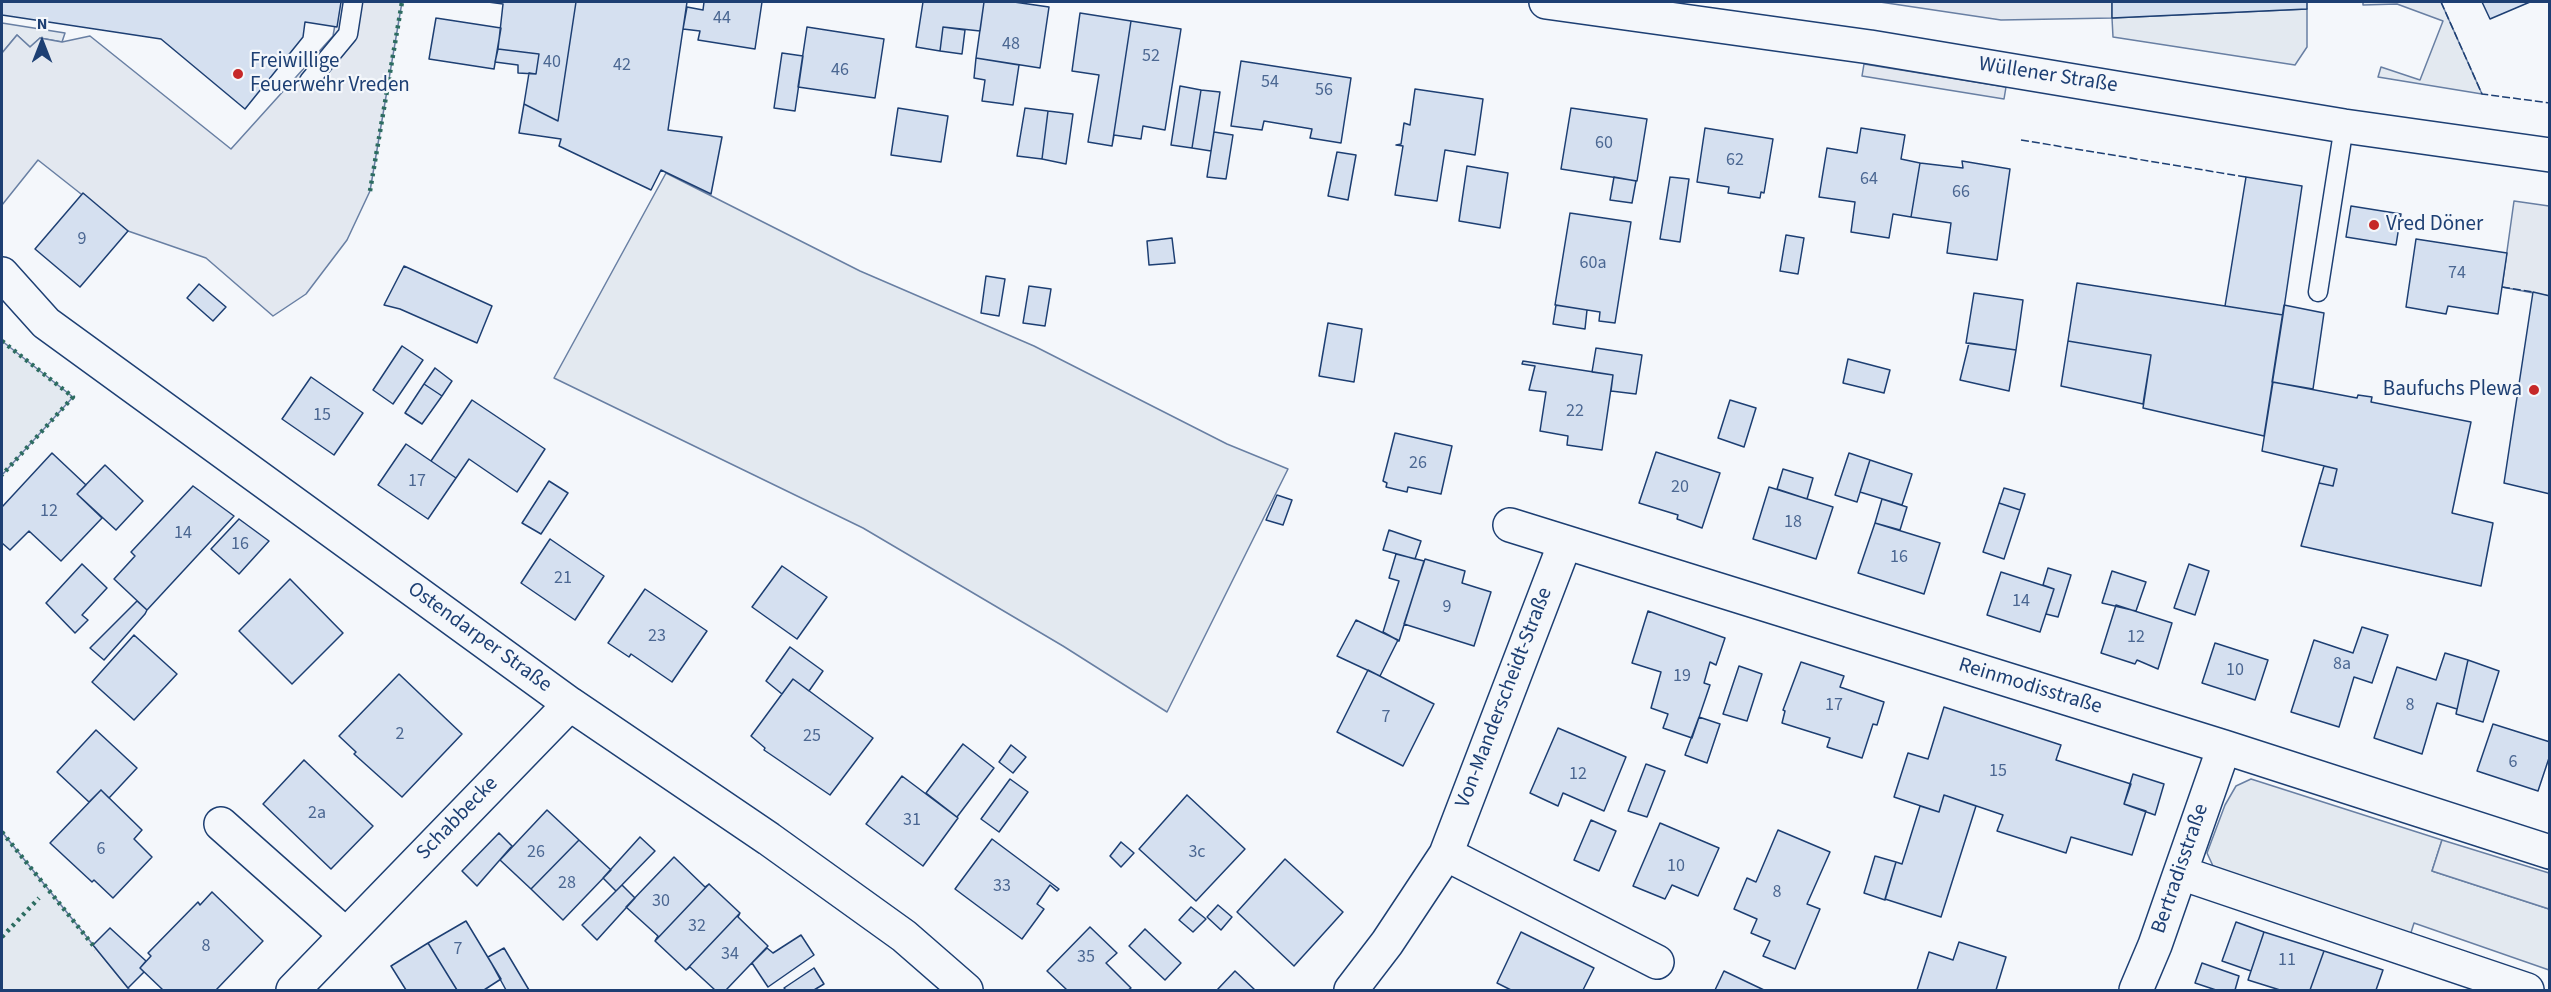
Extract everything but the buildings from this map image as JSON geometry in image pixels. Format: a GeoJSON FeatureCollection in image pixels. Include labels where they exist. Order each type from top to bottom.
{"type":"FeatureCollection","features":[{"type":"Feature","properties":{"kind":"street","name":"Wüllener Straße"},"geometry":{"type":"LineString","coordinates":[[1559,2],[1869,47],[2344,126],[2550,155]]}},
{"type":"Feature","properties":{"kind":"street","name":"Ostendarper Straße"},"geometry":{"type":"LineString","coordinates":[[2,274],[46,323],[570,704],[895,929],[966,990]]}},
{"type":"Feature","properties":{"kind":"street","name":"Reinmodisstraße"},"geometry":{"type":"LineString","coordinates":[[1510,525],[2224,747],[2550,852]]}},
{"type":"Feature","properties":{"kind":"street","name":"Von-Manderscheidt-Straße"},"geometry":{"type":"LineString","coordinates":[[1350,990],[1387,943],[1446,854],[1565,543]]}},
{"type":"Feature","properties":{"kind":"street","name":"Schabbecke"},"geometry":{"type":"LineString","coordinates":[[293,990],[570,704]]}},
{"type":"Feature","properties":{"kind":"street","name":"Bertradisstraße"},"geometry":{"type":"LineString","coordinates":[[2136,990],[2181,873],[2224,747]]}},
{"type":"Feature","properties":{"kind":"street"},"geometry":{"type":"LineString","coordinates":[[221,824],[346,935]]}},
{"type":"Feature","properties":{"kind":"street"},"geometry":{"type":"LineString","coordinates":[[1446,854],[1657,962]]}},
{"type":"Feature","properties":{"kind":"street"},"geometry":{"type":"LineString","coordinates":[[2181,873],[2526,990]]}},
{"type":"Feature","properties":{"kind":"lane"},"geometry":{"type":"LineString","coordinates":[[309,81],[348,34],[353,2]]}},
{"type":"Feature","properties":{"kind":"lane"},"geometry":{"type":"LineString","coordinates":[[2318,292],[2344,126]]}},
{"type":"Feature","properties":{"kind":"shaded area"},"geometry":{"type":"Polygon","coordinates":[[[339,2],[402,2],[370,191],[347,240],[306,294],[273,316],[206,258],[128,231],[38,160],[2,205],[2,53],[17,35],[30,47],[40,38],[62,42],[90,36],[231,149],[333,36],[339,2]]]}},
{"type":"Feature","properties":{"kind":"shaded area"},"geometry":{"type":"Polygon","coordinates":[[[1880,2],[2112,2],[2112,18],[2001,20],[1880,2]]]}},
{"type":"Feature","properties":{"kind":"shaded area"},"geometry":{"type":"Polygon","coordinates":[[[2363,2],[2441,2],[2482,94],[2378,77],[2381,67],[2420,80],[2443,21],[2397,4],[2363,5],[2363,2]]]}},
{"type":"Feature","properties":{"kind":"shaded area"},"geometry":{"type":"Polygon","coordinates":[[[2307,9],[2307,47],[2295,65],[2113,37],[2112,18],[2307,9]]]}},
{"type":"Feature","properties":{"kind":"shaded area"},"geometry":{"type":"Polygon","coordinates":[[[2,23],[65,33],[62,42],[40,38],[30,47],[17,35],[2,53],[2,23]]]}},
{"type":"Feature","properties":{"kind":"shaded area"},"geometry":{"type":"Polygon","coordinates":[[[1864,64],[2006,87],[2004,99],[1862,76],[1864,64]]]}},
{"type":"Feature","properties":{"kind":"shaded area"},"geometry":{"type":"Polygon","coordinates":[[[666,173],[860,271],[1034,346],[1227,444],[1288,469],[1167,712],[1063,646],[863,528],[554,378],[666,173]]]}},
{"type":"Feature","properties":{"kind":"shaded area"},"geometry":{"type":"Polygon","coordinates":[[[2514,201],[2549,206],[2549,296],[2502,287],[2514,201]]]}},
{"type":"Feature","properties":{"kind":"shaded area"},"geometry":{"type":"Polygon","coordinates":[[[2,341],[73,397],[2,475],[2,341]]]}},
{"type":"Feature","properties":{"kind":"shaded area"},"geometry":{"type":"Polygon","coordinates":[[[2251,779],[2442,840],[2432,871],[2549,909],[2549,970],[2414,923],[2409,939],[2213,866],[2207,853],[2225,805],[2236,786],[2251,779]]]}},
{"type":"Feature","properties":{"kind":"shaded area"},"geometry":{"type":"Polygon","coordinates":[[[2,832],[128,988],[130,990],[2,990],[2,832]]]}},
{"type":"Feature","properties":{"kind":"shaded area"},"geometry":{"type":"Polygon","coordinates":[[[2442,840],[2549,873],[2549,909],[2432,871],[2442,840]]]}},
{"type":"Feature","properties":{"kind":"hedge"},"geometry":{"type":"LineString","coordinates":[[370,191],[402,2]]}},
{"type":"Feature","properties":{"kind":"hedge"},"geometry":{"type":"LineString","coordinates":[[2,341],[73,397],[2,475]]}},
{"type":"Feature","properties":{"kind":"hedge"},"geometry":{"type":"LineString","coordinates":[[2,832],[96,949]]}},
{"type":"Feature","properties":{"kind":"hedge"},"geometry":{"type":"LineString","coordinates":[[2,937],[39,898]]}},
{"type":"Feature","properties":{"kind":"fence"},"geometry":{"type":"LineString","coordinates":[[2441,2],[2482,94],[2550,103]]}},
{"type":"Feature","properties":{"kind":"fence"},"geometry":{"type":"LineString","coordinates":[[2021,140],[2246,177]]}},
{"type":"Feature","properties":{"kind":"fence"},"geometry":{"type":"LineString","coordinates":[[2502,287],[2533,292]]}},
{"type":"Feature","properties":{"kind":"place","name":"Freiwillige Feuerwehr Vreden"},"geometry":{"type":"Point","coordinates":[238,74]}},
{"type":"Feature","properties":{"kind":"place","name":"Vred Döner"},"geometry":{"type":"Point","coordinates":[2374,225]}},
{"type":"Feature","properties":{"kind":"place","name":"Baufuchs Plewa"},"geometry":{"type":"Point","coordinates":[2534,390]}}]}
